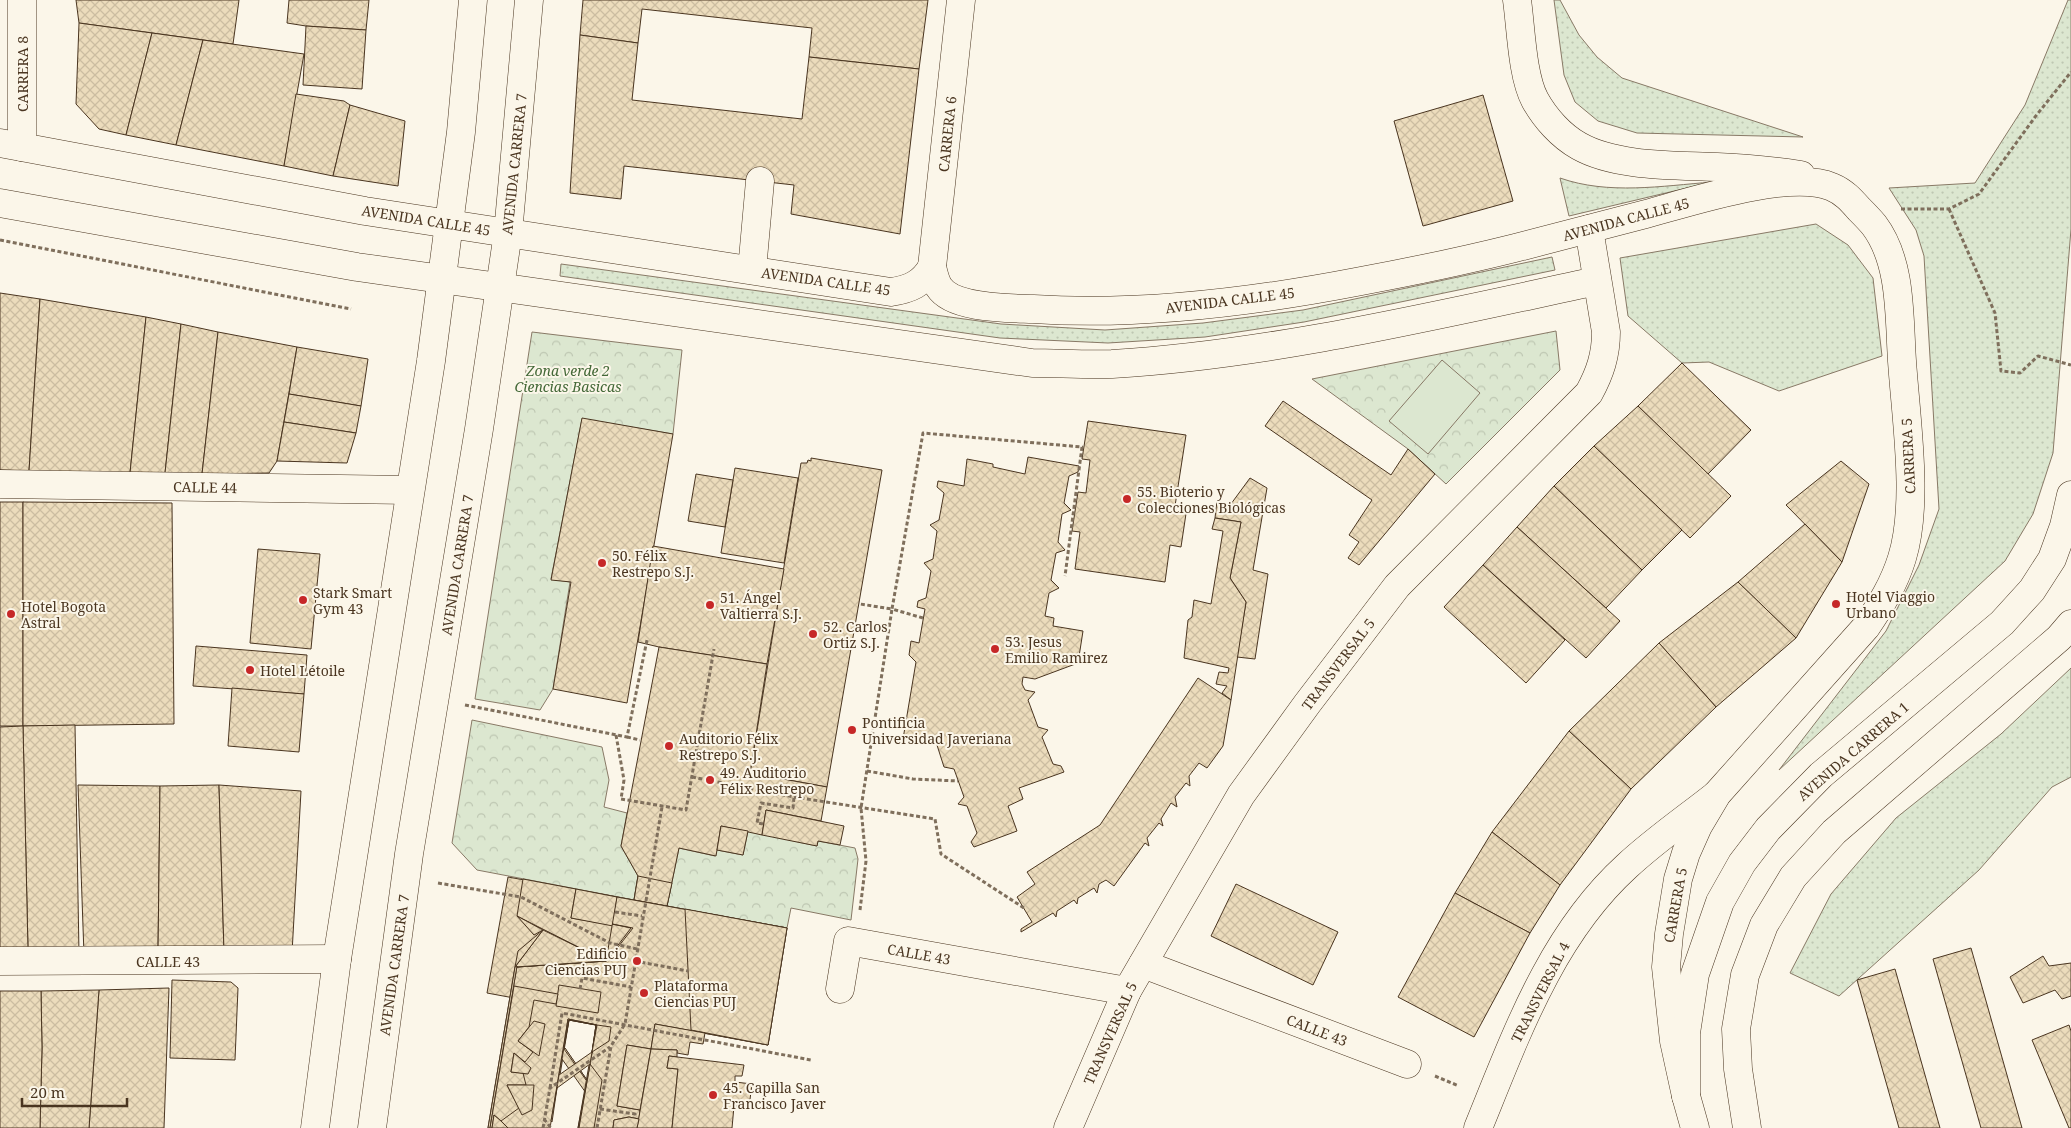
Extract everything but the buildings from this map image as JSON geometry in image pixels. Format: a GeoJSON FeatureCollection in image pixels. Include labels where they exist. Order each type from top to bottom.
{"type":"FeatureCollection","features":[{"type":"Feature","properties":{"kind":"main road","name":"CARRERA 8"},"geometry":{"type":"LineString","coordinates":[[11,145],[11,28],[22,0]]}},
{"type":"Feature","properties":{"kind":"main road"},"geometry":{"type":"LineString","coordinates":[[315,1128],[337,960],[431,361],[461,132],[473,0]]}},
{"type":"Feature","properties":{"kind":"main road","name":"AVENIDA CARRERA 7"},"geometry":{"type":"LineString","coordinates":[[372,1128],[409,854],[479,430],[508,233],[529,0]]}},
{"type":"Feature","properties":{"kind":"main road","name":"CARRERA 6"},"geometry":{"type":"LineString","coordinates":[[932,267],[961,0]]}},
{"type":"Feature","properties":{"kind":"main road","name":"CARRERA 5"},"geometry":{"type":"LineString","coordinates":[[1517,0],[1527,79],[1535,100],[1556,128],[1580,146],[1609,157],[1657,164],[1733,168],[1801,175],[1847,195],[1874,225],[1884,243],[1893,267],[1900,325],[1908,450],[1909,523],[1903,556],[1893,583],[1882,604],[1866,627],[1717,794],[1698,826],[1686,853],[1678,879],[1666,967],[1674,1041],[1686,1096]]}},
{"type":"Feature","properties":{"kind":"main road","name":"AVENIDA CALLE 45"},"geometry":{"type":"LineString","coordinates":[[11,145],[365,211],[891,292],[905,290],[916,285],[926,278],[932,267]]}},
{"type":"Feature","properties":{"kind":"main road"},"geometry":{"type":"LineString","coordinates":[[752,270],[760,181]]}},
{"type":"Feature","properties":{"kind":"main road","name":"AVENIDA CALLE 45"},"geometry":{"type":"LineString","coordinates":[[932,267],[940,290],[957,300],[972,304],[1047,310],[1148,309],[1212,304],[1352,283],[1494,253],[1713,196],[1780,182],[1806,181],[1829,186]]}},
{"type":"Feature","properties":{"kind":"main road"},"geometry":{"type":"LineString","coordinates":[[0,203],[326,262],[442,280],[1032,363],[1101,364],[1206,355],[1273,345],[1436,315],[1597,281]]}},
{"type":"Feature","properties":{"kind":"main road","name":"TRANSVERSAL 5"},"geometry":{"type":"LineString","coordinates":[[1068,1128],[1127,991],[1241,795],[1307,704],[1397,586],[1589,393],[1597,378],[1606,347],[1606,332],[1589,229]]}},
{"type":"Feature","properties":{"kind":"main road","name":"CALLE 44"},"geometry":{"type":"LineString","coordinates":[[0,484],[410,490]]}},
{"type":"Feature","properties":{"kind":"main road","name":"AVENIDA CARRERA 1"},"geometry":{"type":"LineString","coordinates":[[1695,1128],[1686,1096],[1686,1033],[1695,974],[1720,902],[1742,863],[1768,829],[1821,775],[2002,623],[2032,590],[2052,559],[2064,526],[2071,495]]}},
{"type":"Feature","properties":{"kind":"main road"},"geometry":{"type":"LineString","coordinates":[[1747,1128],[1738,1068],[1736,1029],[1745,976],[1764,925],[1793,877],[1834,832],[2059,638],[2071,624]]}},
{"type":"Feature","properties":{"kind":"main road","name":"TRANSVERSAL 4"},"geometry":{"type":"LineString","coordinates":[[1478,1128],[1533,999],[1560,946],[1591,904],[1627,866],[1717,794]]}},
{"type":"Feature","properties":{"kind":"main road"},"geometry":{"type":"LineString","coordinates":[[840,989],[848,941],[855,943]]}},
{"type":"Feature","properties":{"kind":"main road","name":"CALLE 43"},"geometry":{"type":"LineString","coordinates":[[855,943],[1127,991]]}},
{"type":"Feature","properties":{"kind":"main road","name":"CALLE 43"},"geometry":{"type":"LineString","coordinates":[[0,961],[337,960]]}},
{"type":"Feature","properties":{"kind":"main road","name":"CALLE 43"},"geometry":{"type":"LineString","coordinates":[[1143,964],[1407,1064]]}},
{"type":"Feature","properties":{"kind":"path"},"geometry":{"type":"LineString","coordinates":[[2071,72],[2034,117],[1979,194],[1949,209],[1995,313],[2001,371],[2020,374],[2038,356],[2071,365]]}},
{"type":"Feature","properties":{"kind":"path"},"geometry":{"type":"LineString","coordinates":[[0,240],[351,309]]}},
{"type":"Feature","properties":{"kind":"path"},"geometry":{"type":"LineString","coordinates":[[855,943],[866,861],[861,808],[892,609],[923,434],[1082,448],[1065,576]]}},
{"type":"Feature","properties":{"kind":"path"},"geometry":{"type":"LineString","coordinates":[[860,604],[892,609],[923,618]]}},
{"type":"Feature","properties":{"kind":"path"},"geometry":{"type":"LineString","coordinates":[[627,737],[647,640]]}},
{"type":"Feature","properties":{"kind":"path"},"geometry":{"type":"LineString","coordinates":[[616,735],[624,780],[621,799],[686,810],[714,649]]}},
{"type":"Feature","properties":{"kind":"path"},"geometry":{"type":"LineString","coordinates":[[462,704],[640,740]]}},
{"type":"Feature","properties":{"kind":"path"},"geometry":{"type":"LineString","coordinates":[[866,771],[913,779],[958,781]]}},
{"type":"Feature","properties":{"kind":"path"},"geometry":{"type":"LineString","coordinates":[[692,777],[794,797],[934,819],[941,854],[1024,908]]}},
{"type":"Feature","properties":{"kind":"path"},"geometry":{"type":"LineString","coordinates":[[764,824],[757,823],[761,803],[793,808],[794,797]]}},
{"type":"Feature","properties":{"kind":"path"},"geometry":{"type":"LineString","coordinates":[[597,1128],[611,1046],[624,1024],[662,807]]}},
{"type":"Feature","properties":{"kind":"path"},"geometry":{"type":"LineString","coordinates":[[430,882],[521,897],[610,943],[637,949]]}},
{"type":"Feature","properties":{"kind":"path"},"geometry":{"type":"LineString","coordinates":[[615,912],[642,916]]}},
{"type":"Feature","properties":{"kind":"path"},"geometry":{"type":"LineString","coordinates":[[635,961],[688,971]]}},
{"type":"Feature","properties":{"kind":"path"},"geometry":{"type":"LineString","coordinates":[[580,989],[582,978],[630,987]]}},
{"type":"Feature","properties":{"kind":"path"},"geometry":{"type":"LineString","coordinates":[[543,1128],[562,1013],[811,1060]]}},
{"type":"Feature","properties":{"kind":"path"},"geometry":{"type":"LineString","coordinates":[[550,1088],[611,1046]]}},
{"type":"Feature","properties":{"kind":"path"},"geometry":{"type":"LineString","coordinates":[[1407,1064],[1489,1099]]}},
{"type":"Feature","properties":{"kind":"path"},"geometry":{"type":"LineString","coordinates":[[600,1108],[635,1114],[635,1118]]}},
{"type":"Feature","properties":{"kind":"path"},"geometry":{"type":"LineString","coordinates":[[544,1119],[551,1128]]}},
{"type":"Feature","properties":{"kind":"green space"},"geometry":{"type":"Polygon","coordinates":[[[1554,0],[1560,0],[1579,35],[1597,57],[1622,78],[1803,137],[1637,133],[1598,121],[1575,102],[1564,75],[1554,0]]]}},
{"type":"Feature","properties":{"kind":"green space"},"geometry":{"type":"Polygon","coordinates":[[[2068,0],[2071,0],[2071,229],[2053,453],[2033,514],[2005,561],[1779,770],[1886,631],[1919,565],[1939,509],[1924,256],[1916,230],[1889,188],[1975,183],[2025,105],[2068,0]]]}},
{"type":"Feature","properties":{"kind":"green space"},"geometry":{"type":"Polygon","coordinates":[[[1560,178],[1578,183],[1616,188],[1712,182],[1569,216],[1560,178]]]}},
{"type":"Feature","properties":{"kind":"green space"},"geometry":{"type":"Polygon","coordinates":[[[1816,224],[1848,245],[1873,278],[1882,356],[1779,391],[1709,362],[1682,363],[1628,316],[1620,258],[1816,224]]]}},
{"type":"Feature","properties":{"kind":"green space"},"geometry":{"type":"Polygon","coordinates":[[[1552,257],[1555,270],[1304,322],[1205,337],[1108,343],[1000,338],[560,276],[561,264],[1001,324],[1105,330],[1203,323],[1303,310],[1552,257]]]}},
{"type":"Feature","properties":{"kind":"green space"},"geometry":{"type":"Polygon","coordinates":[[[1556,331],[1560,370],[1446,484],[1408,449],[1312,379],[1556,331]]]}},
{"type":"Feature","properties":{"kind":"green space","name":"Zona verde 2 Ciencias Basicas"},"geometry":{"type":"Polygon","coordinates":[[[532,332],[682,350],[673,434],[582,419],[551,579],[570,582],[553,689],[540,710],[475,699],[532,332]]]}},
{"type":"Feature","properties":{"kind":"green space"},"geometry":{"type":"Polygon","coordinates":[[[1442,360],[1480,393],[1428,454],[1389,421],[1442,360]]]}},
{"type":"Feature","properties":{"kind":"green space"},"geometry":{"type":"Polygon","coordinates":[[[2071,668],[2071,777],[2052,787],[1979,870],[1839,996],[1790,973],[1831,894],[1896,818],[2001,734],[2071,668]]]}},
{"type":"Feature","properties":{"kind":"green space"},"geometry":{"type":"Polygon","coordinates":[[[472,720],[602,747],[609,780],[604,807],[627,813],[621,846],[638,876],[634,900],[477,870],[452,843],[472,720]]]}},
{"type":"Feature","properties":{"kind":"green space"},"geometry":{"type":"Polygon","coordinates":[[[748,831],[817,846],[818,841],[855,848],[858,859],[851,920],[791,908],[787,928],[667,906],[679,848],[715,856],[717,850],[743,855],[748,831]]]}},
{"type":"Feature","properties":{"kind":"place","name":"55. Bioterio y Colecciones Biológicas"},"geometry":{"type":"Point","coordinates":[1127,499]}},
{"type":"Feature","properties":{"kind":"place","name":"50. Félix Restrepo S.J."},"geometry":{"type":"Point","coordinates":[602,563]}},
{"type":"Feature","properties":{"kind":"place","name":"Stark Smart Gym 43"},"geometry":{"type":"Point","coordinates":[303,600]}},
{"type":"Feature","properties":{"kind":"place","name":"Hotel Viaggio Urbano"},"geometry":{"type":"Point","coordinates":[1836,604]}},
{"type":"Feature","properties":{"kind":"place","name":"51. Ángel Valtierra S.J."},"geometry":{"type":"Point","coordinates":[710,605]}},
{"type":"Feature","properties":{"kind":"place","name":"Hotel Bogota Astral"},"geometry":{"type":"Point","coordinates":[11,614]}},
{"type":"Feature","properties":{"kind":"place","name":"52. Carlos Ortiz S.J."},"geometry":{"type":"Point","coordinates":[813,634]}},
{"type":"Feature","properties":{"kind":"place","name":"53. Jesus Emilio Ramirez"},"geometry":{"type":"Point","coordinates":[995,649]}},
{"type":"Feature","properties":{"kind":"place","name":"Hotel Létoile"},"geometry":{"type":"Point","coordinates":[250,670]}},
{"type":"Feature","properties":{"kind":"place","name":"Pontificia Universidad Javeriana"},"geometry":{"type":"Point","coordinates":[852,730]}},
{"type":"Feature","properties":{"kind":"place","name":"Auditorio Félix Restrepo S.J."},"geometry":{"type":"Point","coordinates":[669,746]}},
{"type":"Feature","properties":{"kind":"place","name":"49. Auditorio Félix Restrepo"},"geometry":{"type":"Point","coordinates":[710,780]}},
{"type":"Feature","properties":{"kind":"place","name":"Edificio Ciencias PUJ"},"geometry":{"type":"Point","coordinates":[637,961]}},
{"type":"Feature","properties":{"kind":"place","name":"Plataforma Ciencias PUJ"},"geometry":{"type":"Point","coordinates":[644,993]}},
{"type":"Feature","properties":{"kind":"place","name":"45. Capilla San Francisco Javer"},"geometry":{"type":"Point","coordinates":[713,1095]}}]}
